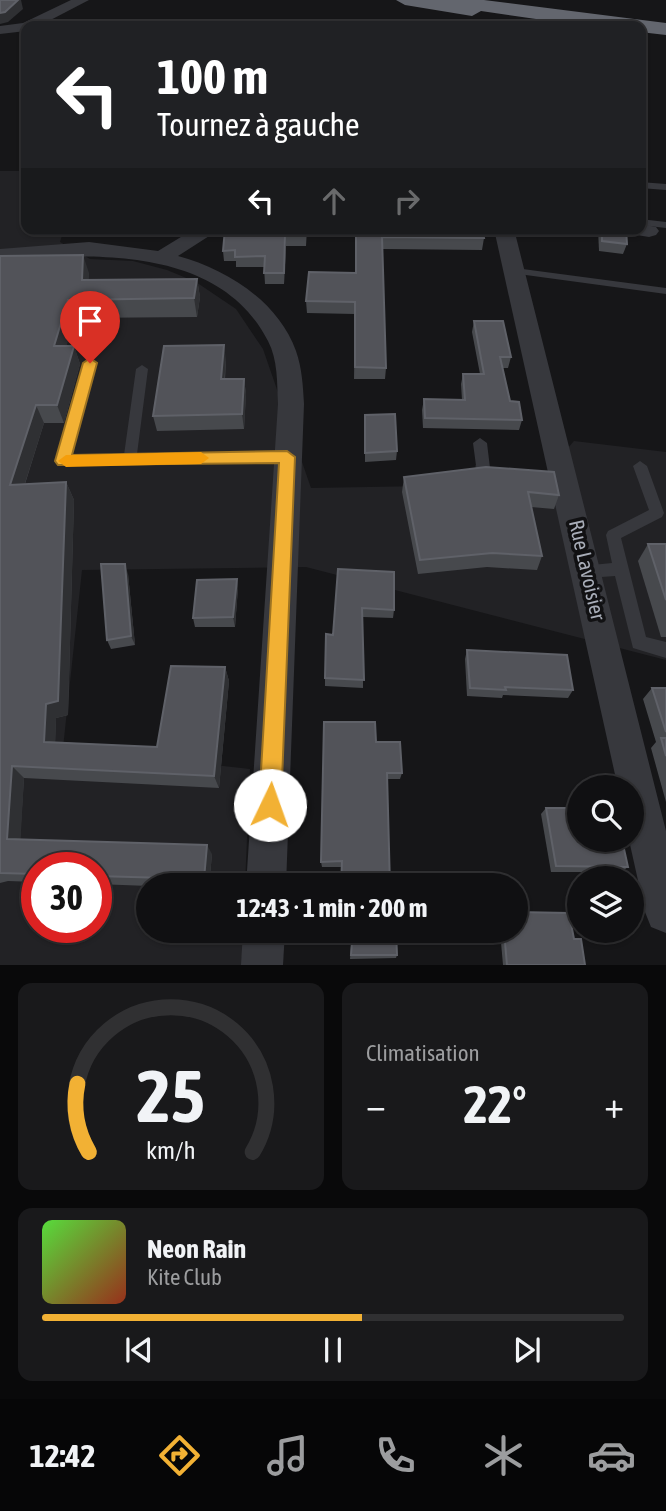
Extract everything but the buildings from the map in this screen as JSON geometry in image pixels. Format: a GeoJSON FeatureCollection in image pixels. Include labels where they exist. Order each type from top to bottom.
{"type":"FeatureCollection","features":[{"type":"Feature","properties":{"kind":"highway"},"geometry":{"type":"LineString","coordinates":[[405,0],[578,21]]}},
{"type":"Feature","properties":{"kind":"highway"},"geometry":{"type":"LineString","coordinates":[[447,0],[553,21]]}},
{"type":"Feature","properties":{"kind":"highway"},"geometry":{"type":"LineString","coordinates":[[516,14],[546,21]]}},
{"type":"Feature","properties":{"kind":"highway"},"geometry":{"type":"LineString","coordinates":[[516,14],[578,21]]}},
{"type":"Feature","properties":{"kind":"highway"},"geometry":{"type":"LineString","coordinates":[[646,29],[666,31]]}},
{"type":"Feature","properties":{"kind":"highway"},"geometry":{"type":"LineString","coordinates":[[646,29],[666,31]]}},
{"type":"Feature","properties":{"kind":"highway"},"geometry":{"type":"LineString","coordinates":[[646,39],[666,42]]}},
{"type":"Feature","properties":{"kind":"street"},"geometry":{"type":"LineString","coordinates":[[39,21],[82,0]]}},
{"type":"Feature","properties":{"kind":"street"},"geometry":{"type":"LineString","coordinates":[[0,30],[21,28]]}},
{"type":"Feature","properties":{"kind":"street"},"geometry":{"type":"LineString","coordinates":[[162,258],[198,235]]}},
{"type":"Feature","properties":{"kind":"street","name":"Rue Lavoisier"},"geometry":{"type":"LineString","coordinates":[[506,235],[559,479],[587,570],[666,912]]}},
{"type":"Feature","properties":{"kind":"street"},"geometry":{"type":"LineString","coordinates":[[0,255],[99,249],[162,258],[187,265],[226,284],[262,314],[279,341],[290,380],[267,873]]}},
{"type":"Feature","properties":{"kind":"street"},"geometry":{"type":"LineString","coordinates":[[262,965],[263,943]]}},
{"type":"Feature","properties":{"kind":"lane"},"geometry":{"type":"LineString","coordinates":[[646,185],[666,187]]}},
{"type":"Feature","properties":{"kind":"lane"},"geometry":{"type":"LineString","coordinates":[[515,271],[666,291]]}},
{"type":"Feature","properties":{"kind":"lane"},"geometry":{"type":"LineString","coordinates":[[90,363],[63,461],[287,457]]}},
{"type":"Feature","properties":{"kind":"lane"},"geometry":{"type":"LineString","coordinates":[[130,459],[142,369]]}},
{"type":"Feature","properties":{"kind":"lane"},"geometry":{"type":"LineString","coordinates":[[480,443],[478,474],[512,475]]}},
{"type":"Feature","properties":{"kind":"lane"},"geometry":{"type":"LineString","coordinates":[[640,466],[657,513],[613,535],[639,642],[666,650]]}},
{"type":"Feature","properties":{"kind":"lane"},"geometry":{"type":"LineString","coordinates":[[587,570],[621,569]]}},
{"type":"Feature","properties":{"kind":"shaded area"},"geometry":{"type":"Polygon","coordinates":[[[0,171],[21,171],[21,235],[62,235],[60,242],[90,259],[133,261],[167,270],[196,282],[236,309],[263,349],[311,488],[426,486],[475,480],[475,465],[545,474],[574,441],[666,452],[666,660],[306,567],[82,570],[63,748],[250,769],[246,873],[136,873],[136,943],[243,943],[242,965],[0,965],[0,171]]]}},
{"type":"Feature","properties":{"kind":"slow traffic"},"geometry":{"type":"LineString","coordinates":[[66,461],[201,458]]}},
{"type":"Feature","properties":{"kind":"route"},"geometry":{"type":"LineString","coordinates":[[90,363],[63,461],[287,457],[270,805]]}}]}
